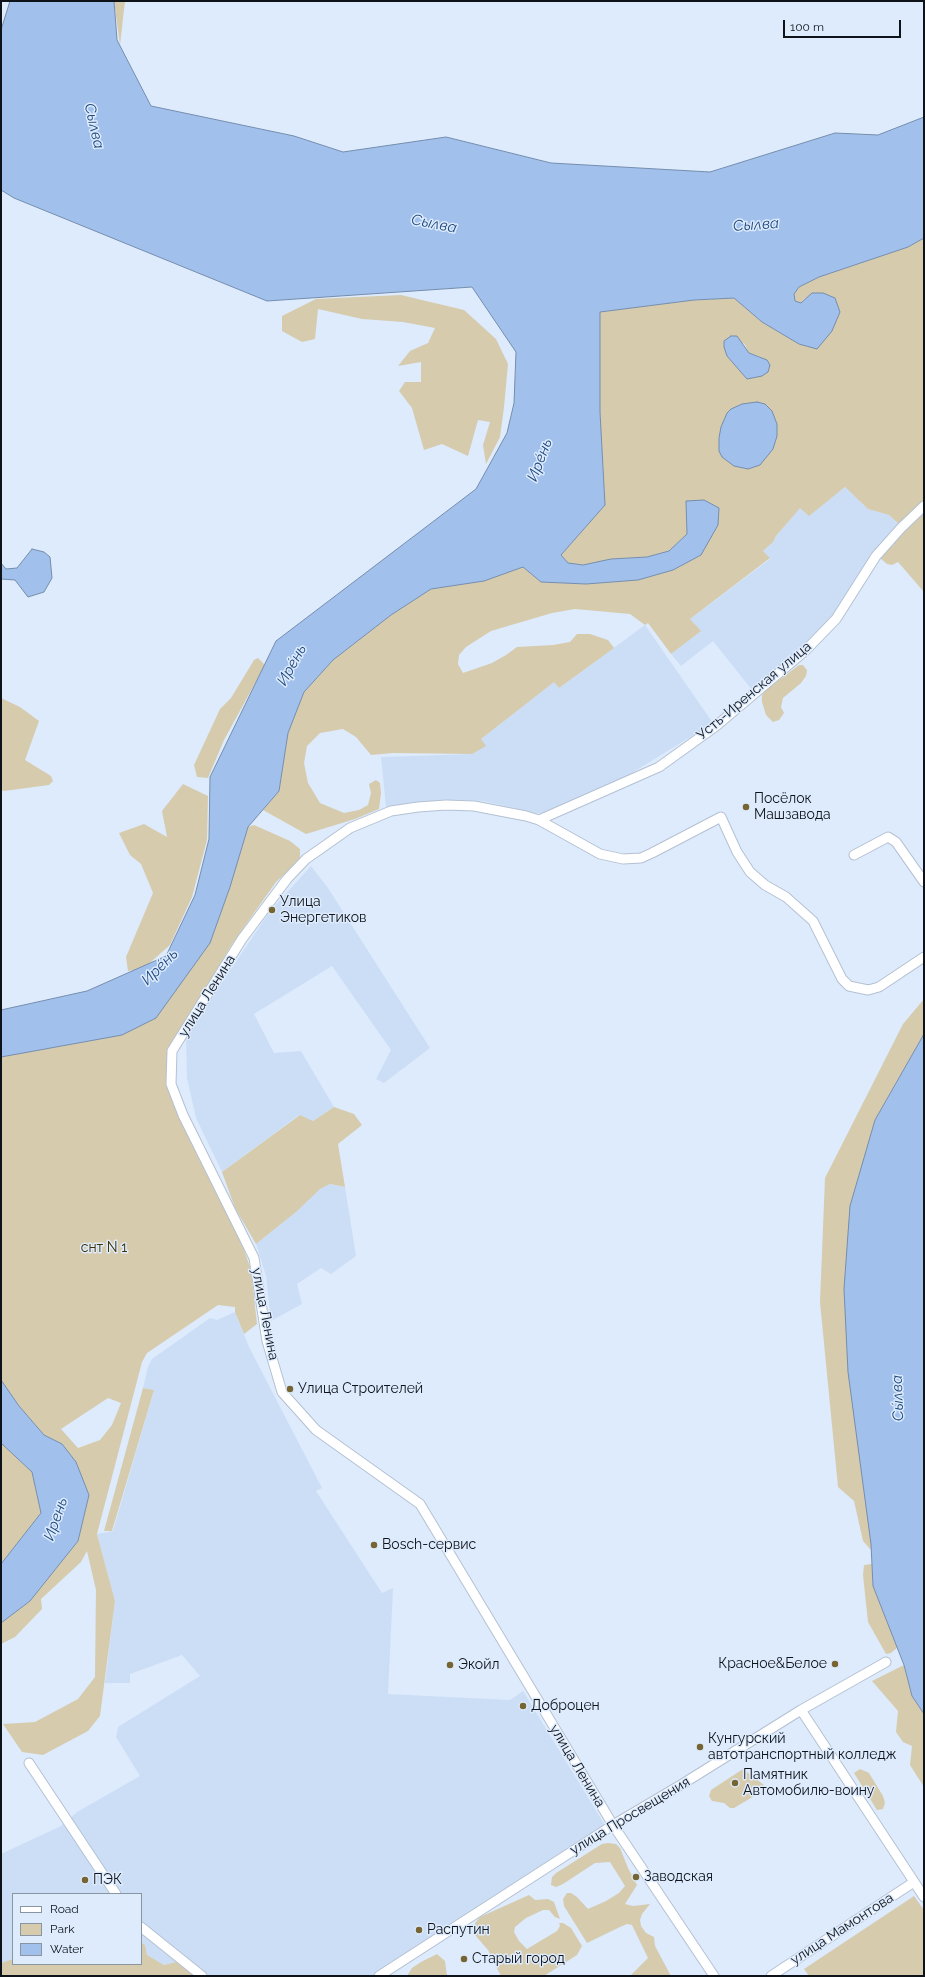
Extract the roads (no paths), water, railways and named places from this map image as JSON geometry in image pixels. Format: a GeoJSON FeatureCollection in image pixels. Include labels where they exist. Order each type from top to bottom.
{"type":"FeatureCollection","features":[{"type":"Feature","properties":{"kind":"street","name":"Усть-Иренская улица"},"geometry":{"type":"LineString","coordinates":[[539,820],[659,768],[716,726],[806,650],[836,619],[876,556],[901,528],[924,506]]}},
{"type":"Feature","properties":{"kind":"street","name":"улица Ленина"},"geometry":{"type":"LineString","coordinates":[[539,820],[508,811],[474,806],[446,805],[418,807],[378,816],[350,828],[326,843],[296,869],[242,939],[172,1051],[171,1084],[183,1115],[254,1258],[267,1341],[282,1392],[316,1430],[420,1504],[612,1825],[712,1975]]}},
{"type":"Feature","properties":{"kind":"street"},"geometry":{"type":"LineString","coordinates":[[539,820],[600,854],[623,860],[641,858],[721,817],[738,852],[750,872],[765,885],[786,897],[813,921],[842,979],[849,986],[868,990],[879,988],[924,957]]}},
{"type":"Feature","properties":{"kind":"street"},"geometry":{"type":"LineString","coordinates":[[854,855],[888,837],[896,842],[924,882]]}},
{"type":"Feature","properties":{"kind":"street","name":"улица Просвещения"},"geometry":{"type":"LineString","coordinates":[[380,1976],[612,1825],[684,1784],[801,1710],[886,1662]]}},
{"type":"Feature","properties":{"kind":"street"},"geometry":{"type":"LineString","coordinates":[[801,1710],[924,1897]]}},
{"type":"Feature","properties":{"kind":"street"},"geometry":{"type":"LineString","coordinates":[[29,1763],[65,1814],[115,1893]]}},
{"type":"Feature","properties":{"kind":"street","name":"улица Мамонтова"},"geometry":{"type":"LineString","coordinates":[[771,1976],[914,1882]]}},
{"type":"Feature","properties":{"kind":"street"},"geometry":{"type":"LineString","coordinates":[[142,1928],[202,1976]]}},
{"type":"Feature","properties":{"kind":"water"},"geometry":{"type":"Polygon","coordinates":[[[10,1],[114,1],[117,40],[151,106],[294,136],[343,152],[446,137],[551,163],[710,172],[835,133],[878,135],[924,117],[924,238],[908,247],[819,277],[799,287],[794,294],[795,301],[801,303],[812,293],[823,293],[835,298],[840,312],[832,331],[817,349],[799,344],[762,322],[734,298],[694,300],[600,312],[600,412],[605,505],[561,555],[568,563],[583,565],[611,559],[647,557],[669,551],[687,534],[686,501],[704,500],[719,508],[718,525],[701,555],[673,570],[638,580],[586,584],[541,582],[523,567],[484,581],[431,589],[391,615],[333,660],[304,692],[288,733],[279,791],[248,827],[230,887],[210,943],[156,1018],[122,1035],[1,1057],[1,1010],[87,991],[166,956],[195,895],[209,839],[210,777],[276,641],[476,489],[507,433],[514,403],[516,352],[472,287],[267,301],[14,198],[1,190],[1,30],[10,1]]]}},
{"type":"Feature","properties":{"kind":"water"},"geometry":{"type":"Polygon","coordinates":[[[731,336],[737,336],[749,353],[767,360],[770,365],[768,372],[762,376],[747,379],[727,356],[724,341],[731,336]]]}},
{"type":"Feature","properties":{"kind":"water"},"geometry":{"type":"Polygon","coordinates":[[[757,402],[765,404],[772,411],[777,424],[777,436],[773,449],[760,465],[748,469],[734,466],[722,457],[719,451],[721,427],[727,413],[731,409],[742,404],[757,402]]]}},
{"type":"Feature","properties":{"kind":"water"},"geometry":{"type":"Polygon","coordinates":[[[32,549],[44,552],[50,557],[52,578],[44,592],[28,597],[15,580],[1,579],[1,563],[6,569],[17,568],[32,549]]]}},
{"type":"Feature","properties":{"kind":"water","name":"Сы́лва"},"geometry":{"type":"Polygon","coordinates":[[[924,1034],[924,1714],[912,1696],[904,1665],[873,1586],[871,1544],[848,1372],[844,1289],[850,1206],[875,1120],[924,1034]]]}},
{"type":"Feature","properties":{"kind":"water","name":"Ирень"},"geometry":{"type":"Polygon","coordinates":[[[1,1380],[19,1406],[44,1435],[62,1444],[76,1462],[89,1495],[78,1541],[30,1601],[1,1623],[1,1564],[41,1513],[32,1472],[1,1443],[1,1380]]]}},
{"type":"Feature","properties":{"kind":"place","name":"Посёлок Машзавода"},"geometry":{"type":"Point","coordinates":[746,807]}},
{"type":"Feature","properties":{"kind":"place","name":"Улица Энергетиков"},"geometry":{"type":"Point","coordinates":[272,910]}},
{"type":"Feature","properties":{"kind":"place","name":"Улица Строителей"},"geometry":{"type":"Point","coordinates":[290,1389]}},
{"type":"Feature","properties":{"kind":"place","name":"Bosch-сервис"},"geometry":{"type":"Point","coordinates":[374,1545]}},
{"type":"Feature","properties":{"kind":"place","name":"Красное&Белое"},"geometry":{"type":"Point","coordinates":[835,1664]}},
{"type":"Feature","properties":{"kind":"place","name":"Экойл"},"geometry":{"type":"Point","coordinates":[450,1665]}},
{"type":"Feature","properties":{"kind":"place","name":"Доброцен"},"geometry":{"type":"Point","coordinates":[523,1706]}},
{"type":"Feature","properties":{"kind":"place","name":"Кунгурский автотранспортный колледж"},"geometry":{"type":"Point","coordinates":[700,1747]}},
{"type":"Feature","properties":{"kind":"place","name":"Памятник Автомобилю-воину"},"geometry":{"type":"Point","coordinates":[735,1783]}},
{"type":"Feature","properties":{"kind":"place","name":"Заводская"},"geometry":{"type":"Point","coordinates":[636,1877]}},
{"type":"Feature","properties":{"kind":"place","name":"ПЭК"},"geometry":{"type":"Point","coordinates":[85,1880]}},
{"type":"Feature","properties":{"kind":"place","name":"Распутин"},"geometry":{"type":"Point","coordinates":[419,1930]}},
{"type":"Feature","properties":{"kind":"place","name":"Старый город"},"geometry":{"type":"Point","coordinates":[464,1959]}},
{"type":"Feature","properties":{"kind":"water label","name":"Сылва"},"geometry":{"type":"Point","coordinates":[94,126]}},
{"type":"Feature","properties":{"kind":"water label","name":"Сылва"},"geometry":{"type":"Point","coordinates":[434,224]}},
{"type":"Feature","properties":{"kind":"water label","name":"Сылва"},"geometry":{"type":"Point","coordinates":[756,225]}},
{"type":"Feature","properties":{"kind":"water label","name":"Ире́нь"},"geometry":{"type":"Point","coordinates":[540,460]}},
{"type":"Feature","properties":{"kind":"water label","name":"Ире́нь"},"geometry":{"type":"Point","coordinates":[292,665]}},
{"type":"Feature","properties":{"kind":"water label","name":"Ире́нь"},"geometry":{"type":"Point","coordinates":[160,967]}},
{"type":"Feature","properties":{"kind":"park label","name":"снт N 1"},"geometry":{"type":"Point","coordinates":[104,1248]}}]}
